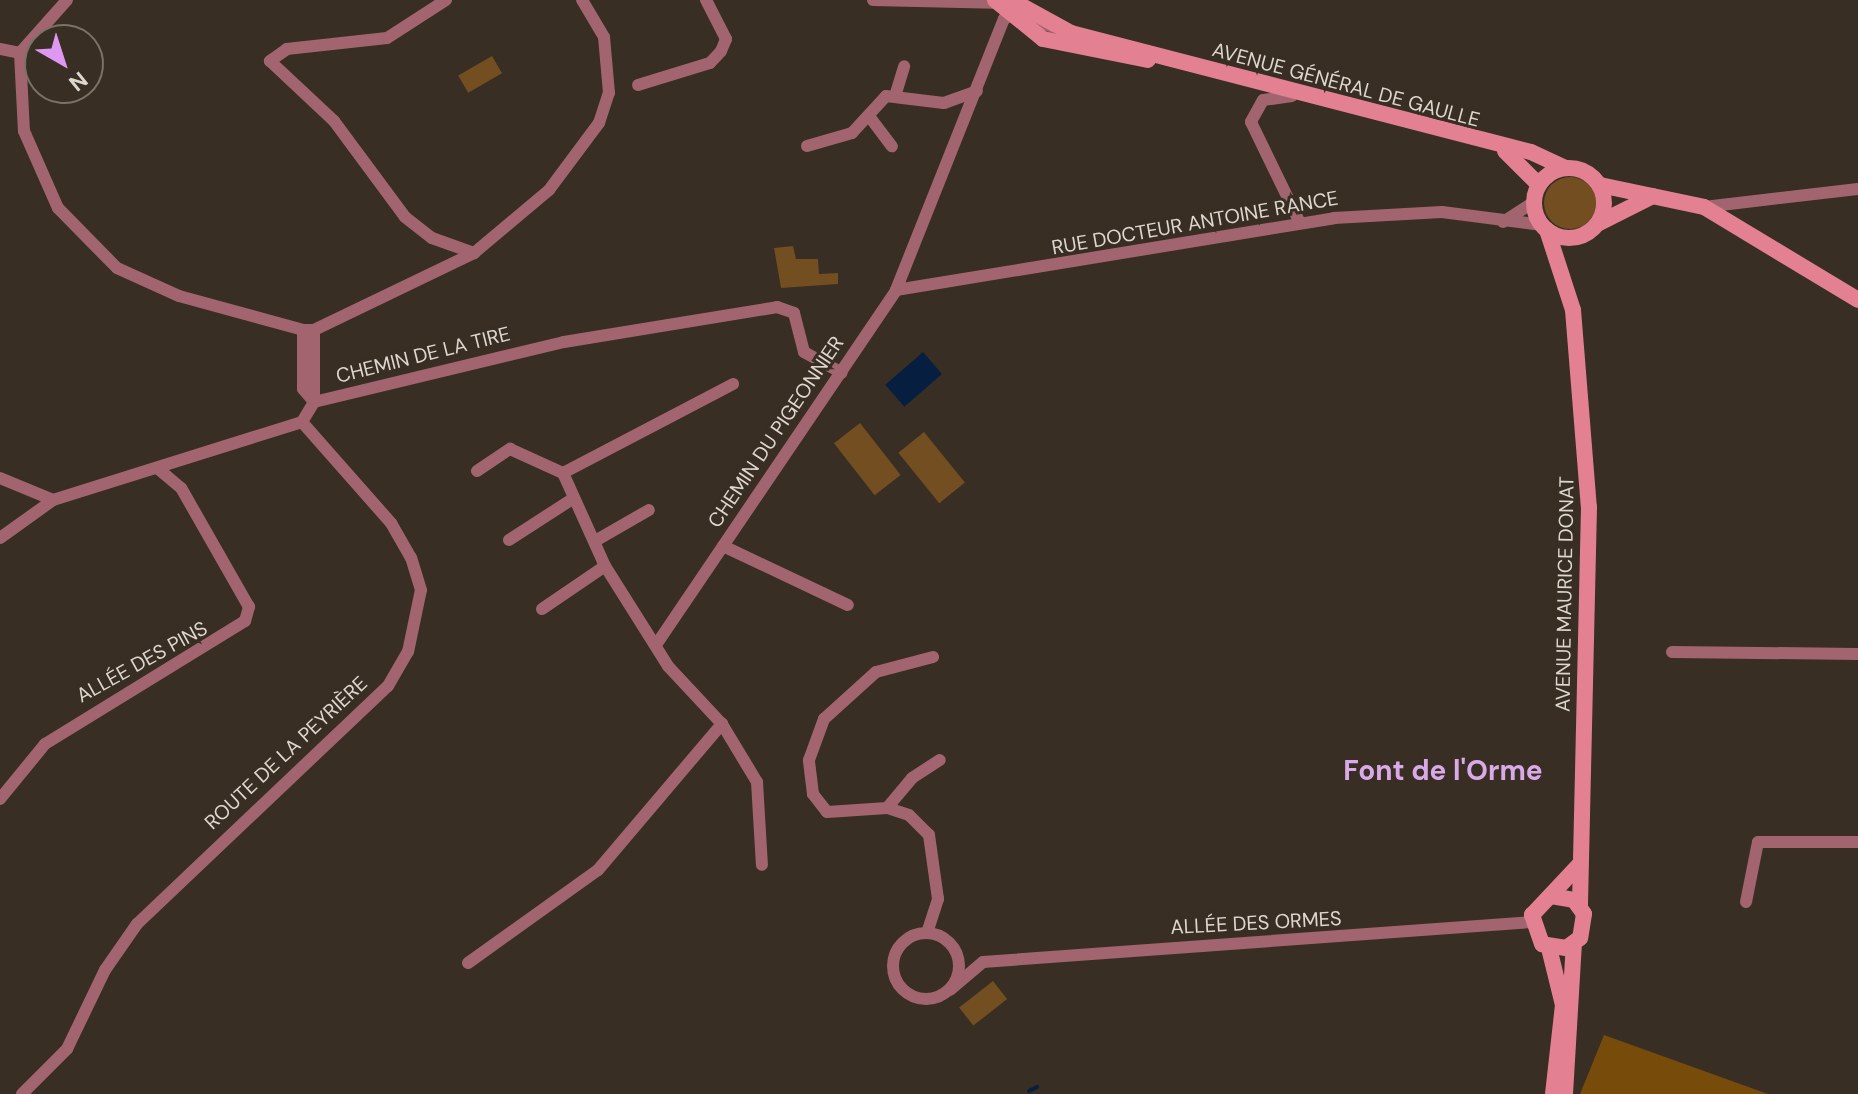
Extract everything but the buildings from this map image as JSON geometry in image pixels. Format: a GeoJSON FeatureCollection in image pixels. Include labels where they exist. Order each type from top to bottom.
{"type":"FeatureCollection","features":[{"type":"Feature","properties":{"kind":"main road","name":"AVENUE GÉNÉRAL DE GAULLE"},"geometry":{"type":"LineString","coordinates":[[1004,4],[1053,27],[1566,168]]}},
{"type":"Feature","properties":{"kind":"main road","name":"AVENUE GÉNÉRAL DE GAULLE"},"geometry":{"type":"LineString","coordinates":[[1004,4],[1029,33],[1080,51],[1182,61]]}},
{"type":"Feature","properties":{"kind":"main road","name":"AVENUE GÉNÉRAL DE GAULLE"},"geometry":{"type":"LineString","coordinates":[[1500,148],[1536,194]]}},
{"type":"Feature","properties":{"kind":"main road"},"geometry":{"type":"LineString","coordinates":[[1566,277],[1544,228],[1536,194],[1566,168],[1585,172],[1600,185],[1704,207],[1858,300]]}},
{"type":"Feature","properties":{"kind":"main road"},"geometry":{"type":"LineString","coordinates":[[1597,224],[1604,205],[1600,185]]}},
{"type":"Feature","properties":{"kind":"main road"},"geometry":{"type":"LineString","coordinates":[[1566,277],[1577,237],[1656,195]]}},
{"type":"Feature","properties":{"kind":"main road"},"geometry":{"type":"LineString","coordinates":[[1544,228],[1577,237]]}},
{"type":"Feature","properties":{"kind":"main road","name":"AVENUE MAURICE DONAT"},"geometry":{"type":"LineString","coordinates":[[1566,277],[1589,507],[1580,906]]}},
{"type":"Feature","properties":{"kind":"main road"},"geometry":{"type":"LineString","coordinates":[[1553,1094],[1563,1005],[1549,948],[1531,922],[1579,865]]}},
{"type":"Feature","properties":{"kind":"main road"},"geometry":{"type":"LineString","coordinates":[[1551,896],[1580,906],[1585,922],[1574,944],[1565,1094]]}},
{"type":"Feature","properties":{"kind":"main road"},"geometry":{"type":"LineString","coordinates":[[1549,948],[1574,944]]}},
{"type":"Feature","properties":{"kind":"street"},"geometry":{"type":"LineString","coordinates":[[67,0],[20,53],[24,131],[36,169],[84,240],[117,268],[179,296],[309,330],[474,253],[549,190],[599,123],[610,65],[582,0]]}},
{"type":"Feature","properties":{"kind":"street"},"geometry":{"type":"LineString","coordinates":[[446,0],[387,38],[287,49],[270,61],[334,121],[405,217],[432,238],[474,253]]}},
{"type":"Feature","properties":{"kind":"street"},"geometry":{"type":"LineString","coordinates":[[638,85],[710,63],[721,51],[726,39],[706,0]]}},
{"type":"Feature","properties":{"kind":"street"},"geometry":{"type":"LineString","coordinates":[[873,0],[1004,4]]}},
{"type":"Feature","properties":{"kind":"street","name":"CHEMIN DU PIGEONNIER"},"geometry":{"type":"LineString","coordinates":[[656,645],[896,290],[977,91],[1004,4]]}},
{"type":"Feature","properties":{"kind":"street"},"geometry":{"type":"LineString","coordinates":[[0,49],[20,53]]}},
{"type":"Feature","properties":{"kind":"street"},"geometry":{"type":"LineString","coordinates":[[807,146],[852,133],[896,93],[904,66]]}},
{"type":"Feature","properties":{"kind":"street"},"geometry":{"type":"LineString","coordinates":[[896,93],[944,103],[977,91]]}},
{"type":"Feature","properties":{"kind":"street"},"geometry":{"type":"LineString","coordinates":[[1300,223],[1252,128],[1254,109],[1270,96],[1333,102]]}},
{"type":"Feature","properties":{"kind":"street"},"geometry":{"type":"LineString","coordinates":[[869,116],[892,146]]}},
{"type":"Feature","properties":{"kind":"street"},"geometry":{"type":"LineString","coordinates":[[1704,207],[1858,189]]}},
{"type":"Feature","properties":{"kind":"street"},"geometry":{"type":"LineString","coordinates":[[1502,222],[1536,194]]}},
{"type":"Feature","properties":{"kind":"street","name":"RUE DOCTEUR ANTOINE RANCE"},"geometry":{"type":"LineString","coordinates":[[896,290],[1300,223],[1429,212],[1544,228]]}},
{"type":"Feature","properties":{"kind":"street","name":"CHEMIN DE LA TIRE"},"geometry":{"type":"LineString","coordinates":[[302,422],[314,402],[564,342],[777,307],[794,313],[804,352],[842,373]]}},
{"type":"Feature","properties":{"kind":"street"},"geometry":{"type":"LineString","coordinates":[[309,330],[314,402]]}},
{"type":"Feature","properties":{"kind":"street"},"geometry":{"type":"LineString","coordinates":[[563,473],[733,384]]}},
{"type":"Feature","properties":{"kind":"street"},"geometry":{"type":"LineString","coordinates":[[0,538],[53,500],[302,422]]}},
{"type":"Feature","properties":{"kind":"street","name":"ROUTE DE LA PEYRIÈRE"},"geometry":{"type":"LineString","coordinates":[[22,1094],[67,1049],[105,970],[137,924],[388,686],[408,652],[421,590],[411,558],[391,523],[302,422]]}},
{"type":"Feature","properties":{"kind":"street"},"geometry":{"type":"LineString","coordinates":[[477,471],[510,449],[563,473],[605,566],[656,645],[722,724],[757,782],[762,865]]}},
{"type":"Feature","properties":{"kind":"street","name":"ALLÉE DES PINS"},"geometry":{"type":"LineString","coordinates":[[0,799],[45,744],[245,621],[249,607],[181,488],[158,469]]}},
{"type":"Feature","properties":{"kind":"street"},"geometry":{"type":"LineString","coordinates":[[0,478],[53,500]]}},
{"type":"Feature","properties":{"kind":"street"},"geometry":{"type":"LineString","coordinates":[[509,540],[574,498]]}},
{"type":"Feature","properties":{"kind":"street"},"geometry":{"type":"LineString","coordinates":[[595,541],[649,510]]}},
{"type":"Feature","properties":{"kind":"street"},"geometry":{"type":"LineString","coordinates":[[723,546],[848,605]]}},
{"type":"Feature","properties":{"kind":"street"},"geometry":{"type":"LineString","coordinates":[[542,609],[605,566]]}},
{"type":"Feature","properties":{"kind":"street"},"geometry":{"type":"LineString","coordinates":[[1672,652],[1858,654]]}},
{"type":"Feature","properties":{"kind":"street"},"geometry":{"type":"LineString","coordinates":[[927,933],[949,941],[983,962],[950,990],[918,999],[895,978],[899,947],[927,933],[938,899],[929,835],[909,815],[887,808],[827,812],[817,805],[809,760],[813,740],[824,719],[876,672],[933,657]]}},
{"type":"Feature","properties":{"kind":"street"},"geometry":{"type":"LineString","coordinates":[[468,963],[598,870],[722,724]]}},
{"type":"Feature","properties":{"kind":"street"},"geometry":{"type":"LineString","coordinates":[[887,808],[940,760]]}},
{"type":"Feature","properties":{"kind":"street"},"geometry":{"type":"LineString","coordinates":[[1746,902],[1758,842],[1858,842]]}},
{"type":"Feature","properties":{"kind":"street","name":"ALLÉE DES ORMES"},"geometry":{"type":"LineString","coordinates":[[983,962],[1531,922]]}},
{"type":"Feature","properties":{"kind":"street"},"geometry":{"type":"LineString","coordinates":[[949,941],[960,971],[950,990]]}},
{"type":"Feature","properties":{"kind":"shaded area"},"geometry":{"type":"Polygon","coordinates":[[[492,56],[502,73],[468,93],[458,76],[492,56]]]}},
{"type":"Feature","properties":{"kind":"shaded area"},"geometry":{"type":"Polygon","coordinates":[[[1570,177],[1589,184],[1596,203],[1589,222],[1570,229],[1551,222],[1544,203],[1551,184],[1570,177]]]}},
{"type":"Feature","properties":{"kind":"shaded area"},"geometry":{"type":"Polygon","coordinates":[[[793,246],[796,259],[818,259],[819,274],[838,273],[838,284],[781,288],[774,248],[793,246]]]}},
{"type":"Feature","properties":{"kind":"shaded area"},"geometry":{"type":"Polygon","coordinates":[[[860,423],[901,475],[875,495],[834,443],[860,423]]]}},
{"type":"Feature","properties":{"kind":"shaded area"},"geometry":{"type":"Polygon","coordinates":[[[924,432],[965,483],[939,503],[898,453],[924,432]]]}},
{"type":"Feature","properties":{"kind":"shaded area"},"geometry":{"type":"Polygon","coordinates":[[[993,981],[1007,999],[973,1026],[959,1007],[993,981]]]}},
{"type":"Feature","properties":{"kind":"shaded area"},"geometry":{"type":"Polygon","coordinates":[[[1604,1035],[1768,1094],[1580,1094],[1604,1035]]]}},
{"type":"Feature","properties":{"kind":"water"},"geometry":{"type":"Polygon","coordinates":[[[923,352],[942,374],[904,407],[885,385],[923,352]]]}},
{"type":"Feature","properties":{"kind":"waterway"},"geometry":{"type":"LineString","coordinates":[[1029,1091],[1037,1087]]}},
{"type":"Feature","properties":{"kind":"district","name":"Font de l'Orme"},"geometry":{"type":"Point","coordinates":[1443,771]}}]}
